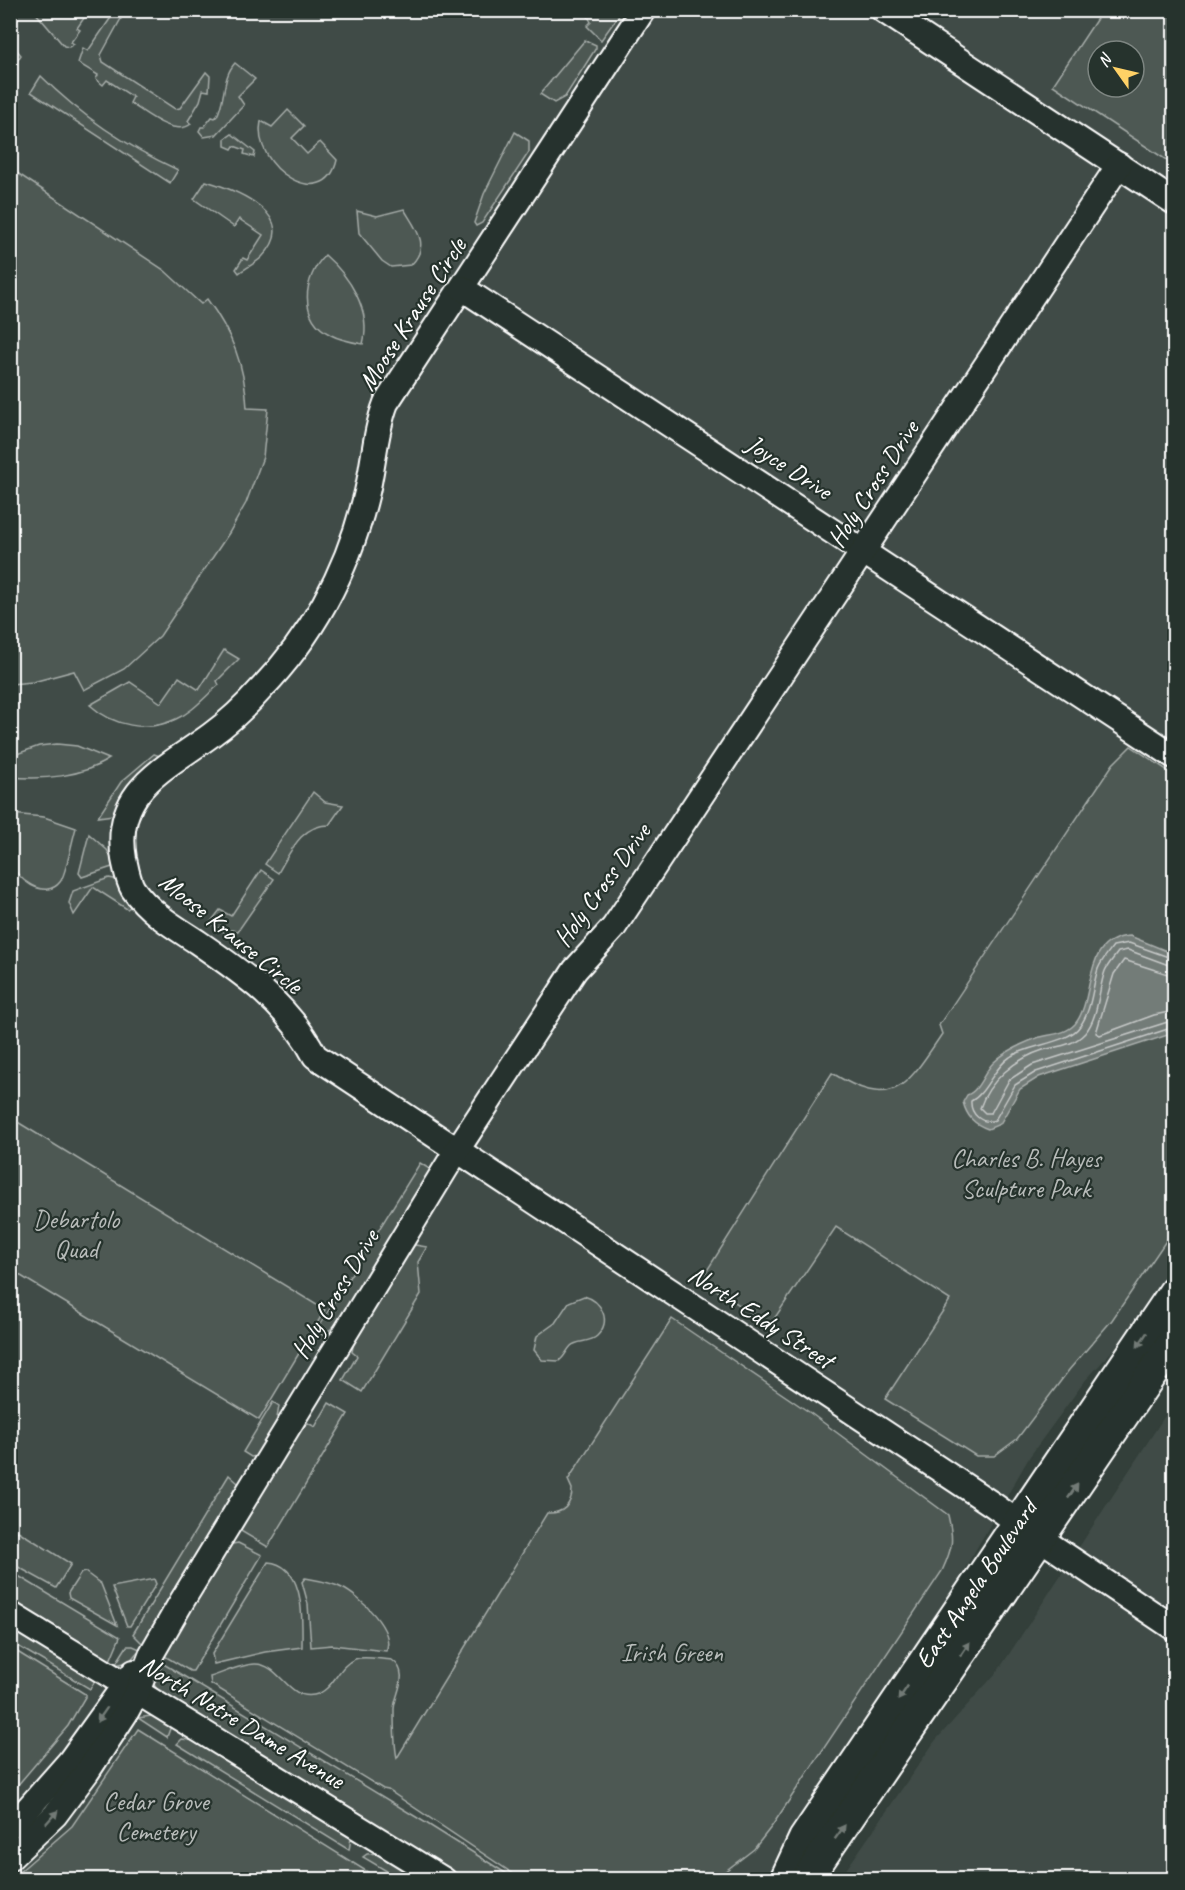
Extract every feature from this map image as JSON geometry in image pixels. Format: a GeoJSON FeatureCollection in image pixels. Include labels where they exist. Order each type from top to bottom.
{"type":"FeatureCollection","features":[{"type":"Feature","properties":{"kind":"main road","name":"East Angela Boulevard"},"geometry":{"type":"LineString","coordinates":[[806,1880],[1029,1531],[1174,1292]]}},
{"type":"Feature","properties":{"kind":"main road","name":"East Angela Boulevard"},"geometry":{"type":"LineString","coordinates":[[785,1880],[804,1839],[1029,1531],[1174,1341]]}},
{"type":"Feature","properties":{"kind":"street","name":"Moose Krause Circle"},"geometry":{"type":"LineString","coordinates":[[315,1056],[306,1038],[270,995],[248,977],[157,915],[132,888],[121,839],[122,826],[135,799],[147,782],[161,768],[212,734],[236,714],[288,659],[307,632],[335,583],[350,548],[365,500],[377,429],[386,403],[643,10]]}},
{"type":"Feature","properties":{"kind":"street"},"geometry":{"type":"LineString","coordinates":[[883,10],[1174,202]]}},
{"type":"Feature","properties":{"kind":"street","name":"Holy Cross Drive"},"geometry":{"type":"LineString","coordinates":[[10,1858],[55,1815],[87,1772],[130,1688],[457,1150],[575,970],[614,927],[1119,165]]}},
{"type":"Feature","properties":{"kind":"street","name":"Joyce Drive"},"geometry":{"type":"LineString","coordinates":[[462,288],[864,550],[1174,756]]}},
{"type":"Feature","properties":{"kind":"street","name":"North Eddy Street"},"geometry":{"type":"LineString","coordinates":[[315,1056],[1174,1628]]}},
{"type":"Feature","properties":{"kind":"street","name":"North Notre Dame Avenue"},"geometry":{"type":"LineString","coordinates":[[10,1614],[444,1880]]}},
{"type":"Feature","properties":{"kind":"street","name":"Holy Cross Drive"},"geometry":{"type":"LineString","coordinates":[[10,1825],[17,1821],[70,1761],[130,1688]]}},
{"type":"Feature","properties":{"kind":"shaded area"},"geometry":{"type":"Polygon","coordinates":[[[11,11],[1174,11],[1174,1265],[1132,1329],[1084,1382],[1030,1456],[953,1589],[765,1879],[11,1880],[11,11]]]}},
{"type":"Feature","properties":{"kind":"shaded area"},"geometry":{"type":"Polygon","coordinates":[[[1174,1402],[1174,1879],[839,1880],[935,1741],[998,1671],[1174,1402]]]}},
{"type":"Feature","properties":{"kind":"green space"},"geometry":{"type":"Polygon","coordinates":[[[37,10],[89,11],[77,28],[80,30],[71,42],[74,44],[69,47],[64,46],[35,12],[37,10]]]}},
{"type":"Feature","properties":{"kind":"green space"},"geometry":{"type":"Polygon","coordinates":[[[116,11],[123,15],[101,55],[103,62],[175,109],[180,108],[206,72],[210,76],[209,91],[203,90],[200,101],[188,121],[191,124],[177,128],[160,122],[130,103],[133,97],[107,80],[103,85],[96,79],[98,75],[78,63],[83,48],[88,51],[112,16],[108,12],[116,11]]]}},
{"type":"Feature","properties":{"kind":"green space"},"geometry":{"type":"Polygon","coordinates":[[[585,11],[622,11],[601,40],[587,26],[591,22],[585,11]]]}},
{"type":"Feature","properties":{"kind":"green space"},"geometry":{"type":"Polygon","coordinates":[[[1102,11],[1174,11],[1174,165],[1053,85],[1102,11]]]}},
{"type":"Feature","properties":{"kind":"green space"},"geometry":{"type":"Polygon","coordinates":[[[585,40],[596,45],[596,48],[565,97],[554,103],[540,94],[585,40]]]}},
{"type":"Feature","properties":{"kind":"green space"},"geometry":{"type":"Polygon","coordinates":[[[11,43],[21,55],[11,70],[11,43]]]}},
{"type":"Feature","properties":{"kind":"green space"},"geometry":{"type":"Polygon","coordinates":[[[235,63],[255,79],[238,96],[244,105],[216,135],[204,137],[199,131],[212,117],[217,116],[228,75],[235,63]]]}},
{"type":"Feature","properties":{"kind":"green space"},"geometry":{"type":"Polygon","coordinates":[[[41,76],[56,91],[106,129],[178,170],[170,183],[31,92],[41,76]]]}},
{"type":"Feature","properties":{"kind":"green space"},"geometry":{"type":"Polygon","coordinates":[[[288,110],[304,126],[292,138],[307,154],[320,142],[337,160],[330,176],[319,183],[305,184],[291,178],[277,168],[267,155],[261,138],[261,121],[272,127],[288,110]]]}},
{"type":"Feature","properties":{"kind":"green space"},"geometry":{"type":"Polygon","coordinates":[[[515,132],[529,141],[529,152],[482,223],[476,226],[474,223],[484,194],[515,132]]]}},
{"type":"Feature","properties":{"kind":"green space"},"geometry":{"type":"Polygon","coordinates":[[[232,134],[255,152],[254,157],[244,154],[245,150],[225,146],[225,139],[232,134]]]}},
{"type":"Feature","properties":{"kind":"green space"},"geometry":{"type":"Polygon","coordinates":[[[11,169],[164,270],[201,304],[207,299],[224,324],[236,350],[246,393],[247,408],[268,409],[263,457],[246,503],[229,533],[160,636],[124,669],[84,690],[74,671],[33,682],[11,684],[11,169]]]}},
{"type":"Feature","properties":{"kind":"green space"},"geometry":{"type":"Polygon","coordinates":[[[206,181],[248,198],[261,207],[270,217],[275,229],[273,242],[262,257],[239,273],[236,269],[243,258],[247,260],[263,235],[239,219],[234,227],[194,199],[206,181]]]}},
{"type":"Feature","properties":{"kind":"green space"},"geometry":{"type":"Polygon","coordinates":[[[404,209],[417,230],[421,244],[420,251],[411,265],[391,267],[382,261],[359,233],[357,211],[377,216],[404,209]]]}},
{"type":"Feature","properties":{"kind":"green space"},"geometry":{"type":"Polygon","coordinates":[[[325,255],[350,283],[361,306],[365,331],[363,344],[342,340],[331,335],[320,328],[313,319],[307,297],[309,286],[312,275],[325,255]]]}},
{"type":"Feature","properties":{"kind":"green space"},"geometry":{"type":"Polygon","coordinates":[[[224,650],[239,659],[217,681],[219,685],[193,708],[176,719],[154,726],[131,725],[109,718],[90,705],[130,682],[161,703],[179,677],[199,690],[224,650]]]}},
{"type":"Feature","properties":{"kind":"green space"},"geometry":{"type":"Polygon","coordinates":[[[57,744],[77,746],[109,759],[86,770],[62,776],[11,777],[11,756],[39,746],[57,744]]]}},
{"type":"Feature","properties":{"kind":"green space","name":"Charles B. Hayes Sculpture Park"},"geometry":{"type":"Polygon","coordinates":[[[1131,746],[1174,775],[1174,1229],[1112,1320],[1069,1370],[1017,1439],[994,1456],[976,1456],[885,1399],[950,1300],[836,1227],[770,1325],[701,1280],[832,1073],[853,1085],[871,1091],[885,1091],[897,1087],[919,1067],[942,1034],[939,1025],[1113,764],[1131,746]]]}},
{"type":"Feature","properties":{"kind":"green space"},"geometry":{"type":"Polygon","coordinates":[[[154,754],[160,756],[136,777],[113,815],[98,817],[121,782],[154,754]]]}},
{"type":"Feature","properties":{"kind":"green space"},"geometry":{"type":"Polygon","coordinates":[[[313,792],[325,802],[343,805],[329,825],[319,826],[304,834],[292,848],[278,873],[265,864],[313,792]]]}},
{"type":"Feature","properties":{"kind":"green space"},"geometry":{"type":"Polygon","coordinates":[[[11,814],[44,817],[76,828],[64,872],[60,882],[54,887],[47,889],[31,885],[13,867],[9,849],[11,814]]]}},
{"type":"Feature","properties":{"kind":"green space"},"geometry":{"type":"Polygon","coordinates":[[[89,834],[107,850],[115,866],[82,877],[79,873],[89,834]]]}},
{"type":"Feature","properties":{"kind":"green space"},"geometry":{"type":"Polygon","coordinates":[[[261,870],[274,879],[238,931],[231,930],[227,934],[210,923],[220,910],[231,916],[261,870]]]}},
{"type":"Feature","properties":{"kind":"green space"},"geometry":{"type":"Polygon","coordinates":[[[109,878],[119,880],[131,903],[130,907],[127,909],[93,887],[74,915],[69,903],[73,891],[109,878]]]}},
{"type":"Feature","properties":{"kind":"green space","name":"Debartolo Quad"},"geometry":{"type":"Polygon","coordinates":[[[11,1118],[325,1310],[259,1420],[11,1270],[11,1118]]]}},
{"type":"Feature","properties":{"kind":"green space"},"geometry":{"type":"Polygon","coordinates":[[[420,1163],[431,1170],[338,1323],[323,1335],[316,1331],[420,1163]]]}},
{"type":"Feature","properties":{"kind":"green space"},"geometry":{"type":"Polygon","coordinates":[[[415,1245],[427,1247],[418,1262],[421,1294],[362,1392],[343,1380],[357,1356],[352,1352],[355,1335],[410,1247],[415,1245]]]}},
{"type":"Feature","properties":{"kind":"green space"},"geometry":{"type":"Polygon","coordinates":[[[584,1296],[596,1302],[603,1312],[604,1324],[601,1330],[591,1340],[574,1344],[559,1361],[542,1360],[534,1350],[537,1336],[555,1323],[569,1302],[584,1296]]]}},
{"type":"Feature","properties":{"kind":"green space","name":"Irish Green"},"geometry":{"type":"Polygon","coordinates":[[[672,1319],[809,1412],[948,1515],[951,1531],[950,1549],[942,1571],[772,1826],[754,1849],[715,1879],[521,1879],[388,1790],[211,1684],[210,1677],[238,1667],[255,1664],[271,1670],[297,1692],[314,1695],[326,1689],[344,1667],[355,1659],[392,1660],[398,1665],[401,1677],[394,1709],[397,1758],[547,1513],[558,1512],[568,1504],[572,1489],[568,1480],[672,1319]]]}},
{"type":"Feature","properties":{"kind":"green space"},"geometry":{"type":"Polygon","coordinates":[[[273,1402],[279,1406],[276,1424],[257,1456],[251,1457],[243,1452],[273,1402]]]}},
{"type":"Feature","properties":{"kind":"green space"},"geometry":{"type":"Polygon","coordinates":[[[329,1403],[348,1414],[268,1547],[239,1530],[297,1432],[308,1423],[315,1427],[329,1403]]]}},
{"type":"Feature","properties":{"kind":"green space"},"geometry":{"type":"Polygon","coordinates":[[[229,1475],[238,1483],[238,1489],[143,1644],[133,1634],[229,1475]]]}},
{"type":"Feature","properties":{"kind":"green space"},"geometry":{"type":"Polygon","coordinates":[[[18,1531],[71,1564],[56,1588],[11,1563],[11,1535],[18,1531]]]}},
{"type":"Feature","properties":{"kind":"green space"},"geometry":{"type":"Polygon","coordinates":[[[238,1543],[262,1555],[193,1671],[190,1671],[161,1654],[227,1545],[238,1543]]]}},
{"type":"Feature","properties":{"kind":"green space"},"geometry":{"type":"Polygon","coordinates":[[[268,1562],[280,1565],[295,1583],[301,1609],[302,1647],[265,1652],[214,1664],[212,1654],[268,1562]]]}},
{"type":"Feature","properties":{"kind":"green space"},"geometry":{"type":"Polygon","coordinates":[[[10,1571],[120,1637],[109,1663],[11,1603],[10,1571]]]}},
{"type":"Feature","properties":{"kind":"green space"},"geometry":{"type":"Polygon","coordinates":[[[85,1572],[101,1584],[117,1625],[69,1598],[68,1593],[81,1573],[85,1572]]]}},
{"type":"Feature","properties":{"kind":"green space"},"geometry":{"type":"Polygon","coordinates":[[[305,1578],[338,1586],[366,1606],[386,1633],[388,1643],[386,1651],[332,1645],[311,1647],[308,1604],[302,1582],[305,1578]]]}},
{"type":"Feature","properties":{"kind":"green space"},"geometry":{"type":"Polygon","coordinates":[[[154,1579],[156,1584],[130,1626],[127,1626],[112,1587],[154,1579]]]}},
{"type":"Feature","properties":{"kind":"green space"},"geometry":{"type":"Polygon","coordinates":[[[10,1626],[93,1678],[95,1681],[90,1689],[11,1642],[10,1626]]]}},
{"type":"Feature","properties":{"kind":"green space"},"geometry":{"type":"Polygon","coordinates":[[[127,1646],[140,1649],[129,1662],[115,1665],[127,1646]]]}},
{"type":"Feature","properties":{"kind":"green space"},"geometry":{"type":"Polygon","coordinates":[[[11,1648],[85,1694],[85,1697],[68,1726],[11,1793],[11,1648]]]}},
{"type":"Feature","properties":{"kind":"green space"},"geometry":{"type":"Polygon","coordinates":[[[157,1660],[515,1879],[462,1879],[162,1696],[152,1682],[157,1660]]]}},
{"type":"Feature","properties":{"kind":"green space"},"geometry":{"type":"Polygon","coordinates":[[[158,1717],[171,1726],[167,1737],[138,1718],[158,1717]]]}},
{"type":"Feature","properties":{"kind":"green space","name":"Cedar Grove Cemetery"},"geometry":{"type":"Polygon","coordinates":[[[138,1729],[379,1879],[11,1879],[72,1826],[138,1729]]]}},
{"type":"Feature","properties":{"kind":"green space"},"geometry":{"type":"Polygon","coordinates":[[[182,1739],[196,1741],[351,1838],[349,1850],[177,1744],[182,1739]]]}},
{"type":"Feature","properties":{"kind":"green space"},"geometry":{"type":"Polygon","coordinates":[[[379,1853],[422,1879],[400,1879],[363,1857],[367,1854],[379,1853]]]}},
{"type":"Feature","properties":{"kind":"water"},"geometry":{"type":"Polygon","coordinates":[[[1130,936],[1174,954],[1174,1033],[1039,1077],[1020,1089],[1000,1124],[988,1129],[975,1122],[969,1116],[963,1102],[990,1067],[1014,1048],[1037,1038],[1071,1028],[1082,1013],[1096,958],[1103,947],[1114,940],[1130,936]]]}}]}
